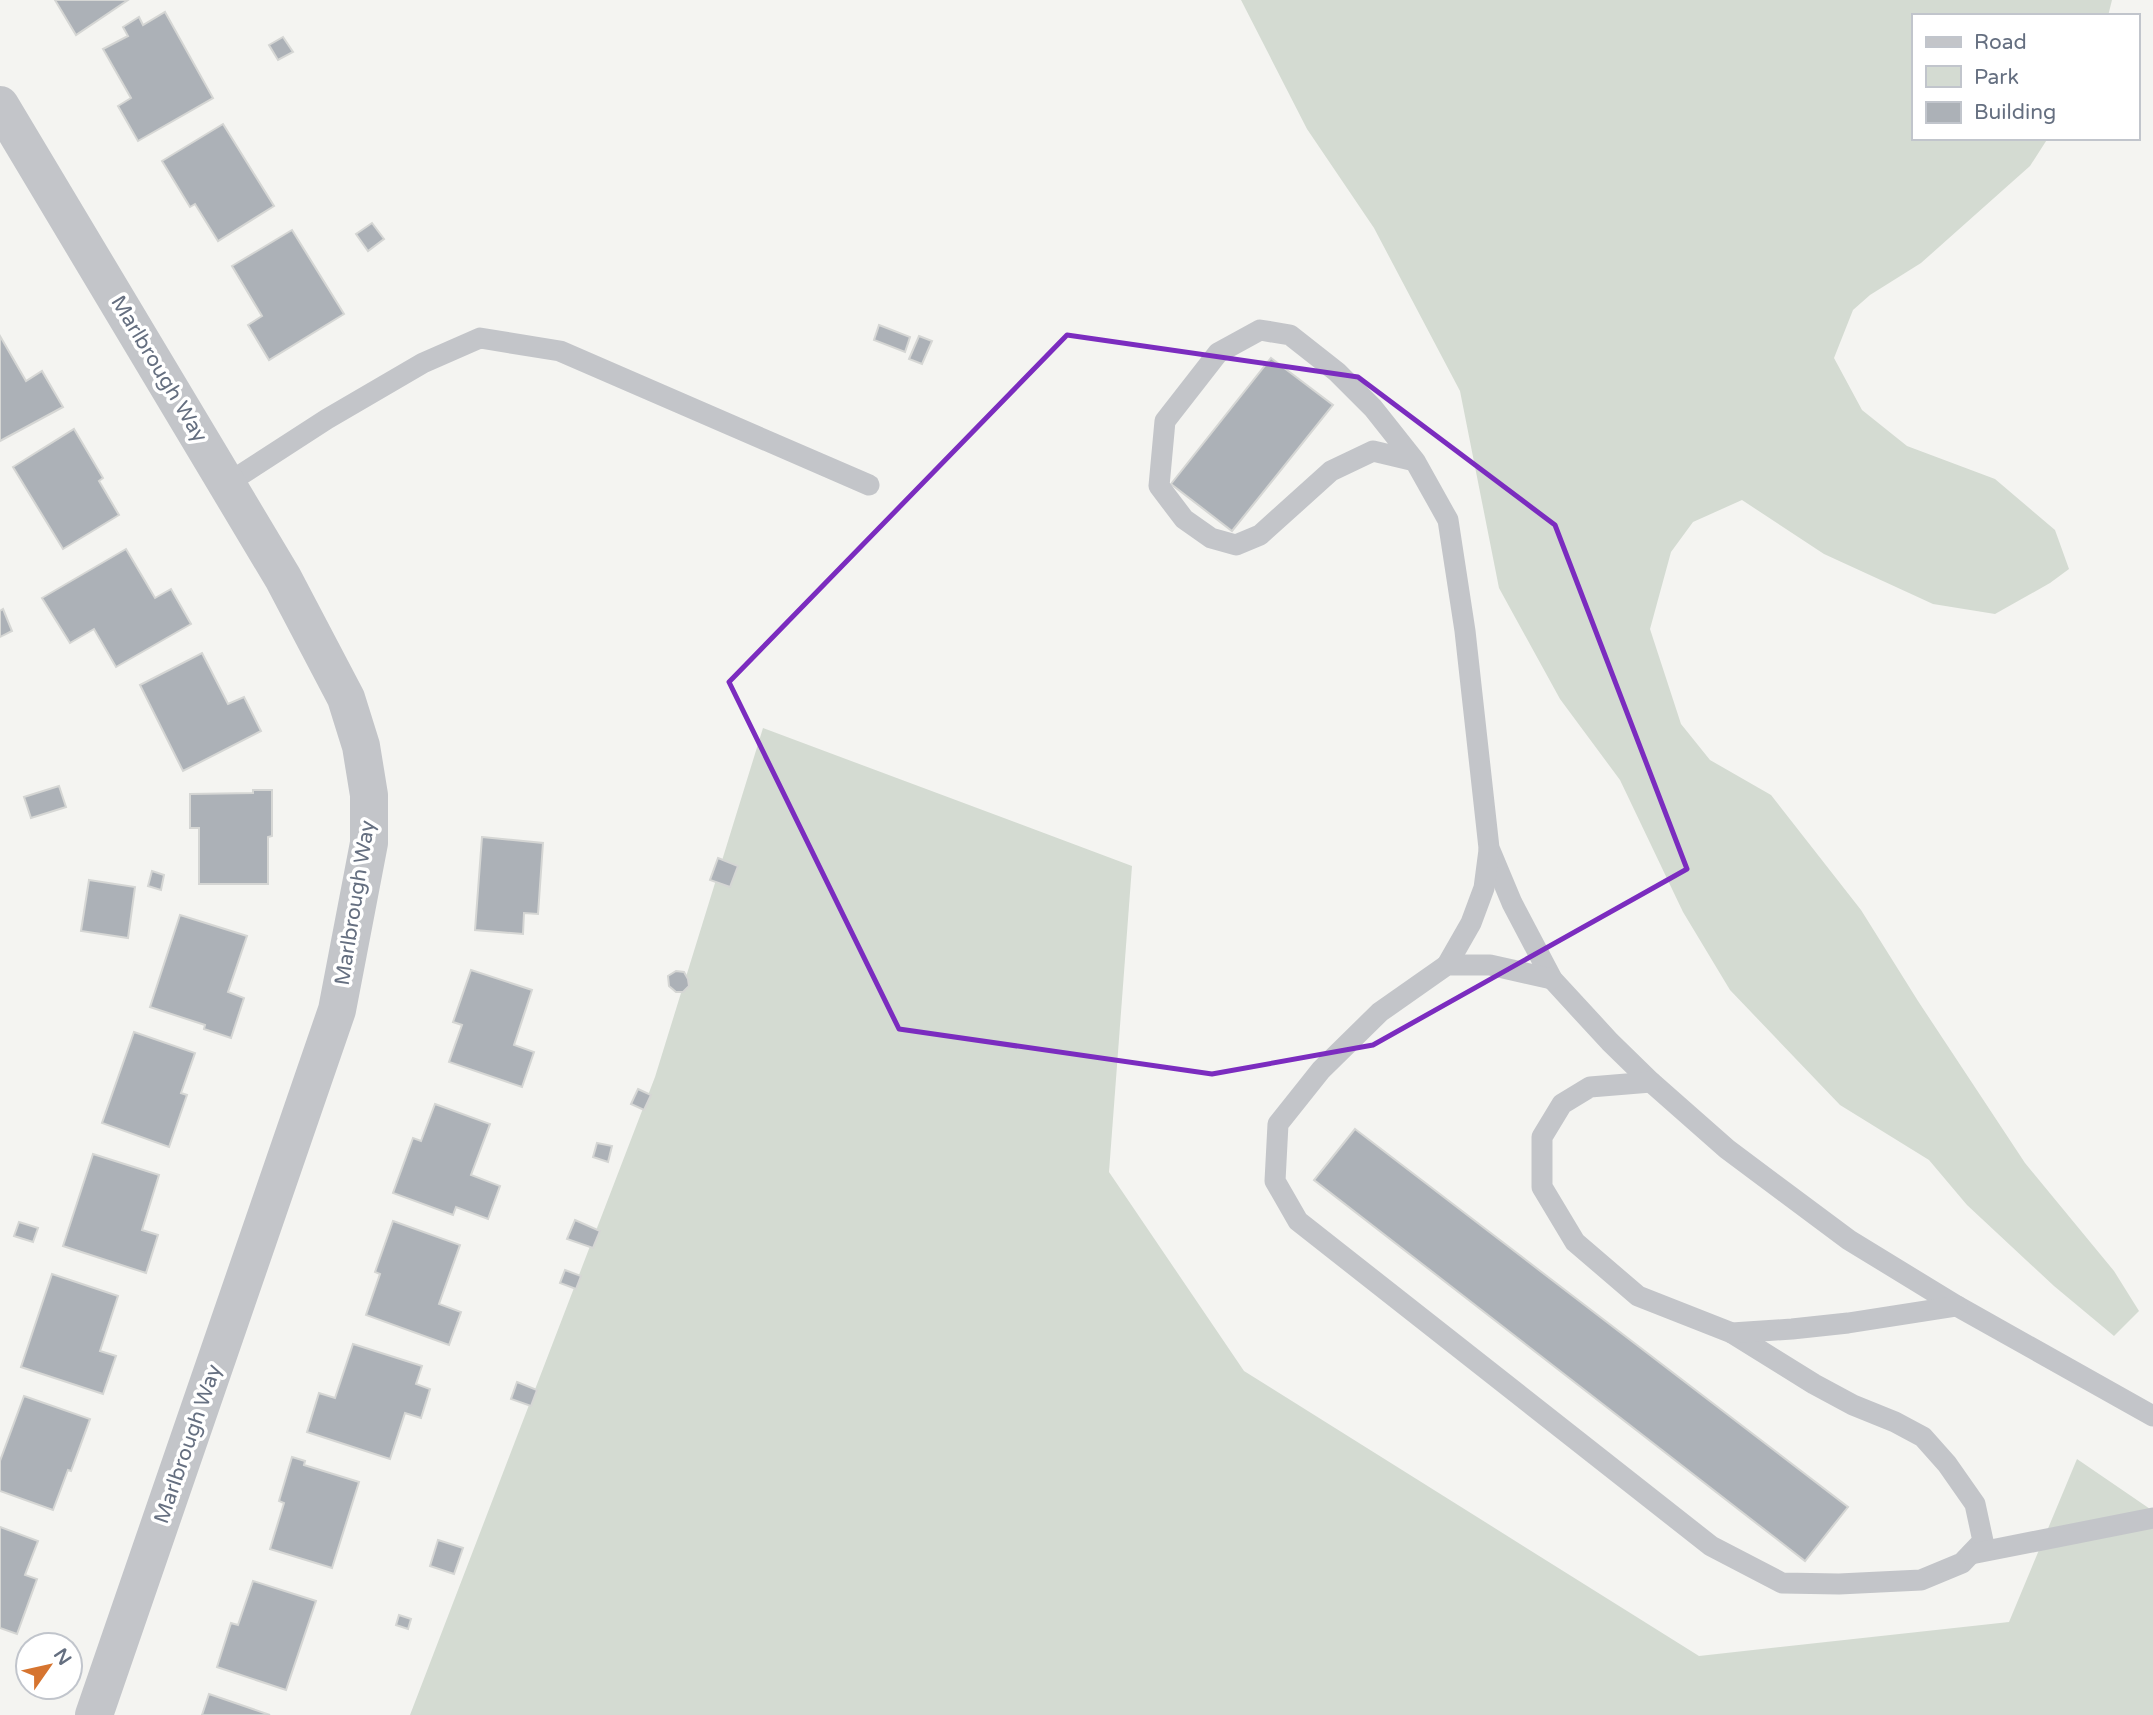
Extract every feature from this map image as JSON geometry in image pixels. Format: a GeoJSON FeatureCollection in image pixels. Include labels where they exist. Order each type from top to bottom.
{"type":"FeatureCollection","features":[{"type":"Feature","properties":{"kind":"street","name":"Marlbrough Way"},"geometry":{"type":"LineString","coordinates":[[0,105],[283,578],[346,698],[361,746],[369,796],[369,843],[337,1010],[94,1715]]}},
{"type":"Feature","properties":{"kind":"lane"},"geometry":{"type":"LineString","coordinates":[[1415,461],[1373,451],[1331,471],[1260,535],[1236,545],[1211,538],[1184,519],[1159,486],[1165,421],[1218,353],[1260,330],[1290,334],[1337,372],[1373,408],[1415,461],[1448,520],[1465,631],[1489,848],[1484,888],[1471,923],[1447,965],[1380,1012],[1321,1070],[1278,1124],[1275,1181],[1298,1222],[1711,1546],[1782,1583],[1839,1584],[1921,1580],[1962,1563],[1983,1541],[1975,1504],[1947,1464],[1923,1437],[1814,1384],[1732,1333],[1638,1296],[1574,1242],[1542,1187],[1542,1137],[1562,1104],[1590,1087],[1651,1082]]}},
{"type":"Feature","properties":{"kind":"lane"},"geometry":{"type":"LineString","coordinates":[[228,484],[327,418],[411,369],[480,338],[560,351],[869,485]]}},
{"type":"Feature","properties":{"kind":"lane"},"geometry":{"type":"LineString","coordinates":[[1489,848],[1512,903],[1552,979],[1651,1082],[1727,1149],[1849,1240],[1957,1306],[2153,1416]]}},
{"type":"Feature","properties":{"kind":"lane"},"geometry":{"type":"LineString","coordinates":[[1447,965],[1490,965],[1552,979]]}},
{"type":"Feature","properties":{"kind":"lane"},"geometry":{"type":"LineString","coordinates":[[1732,1333],[1837,1324],[1957,1306]]}},
{"type":"Feature","properties":{"kind":"lane"},"geometry":{"type":"LineString","coordinates":[[1971,1554],[2153,1518]]}},
{"type":"Feature","properties":{"kind":"highlighted area"},"geometry":{"type":"Polygon","coordinates":[[[1067,335],[1358,377],[1555,525],[1687,869],[1373,1045],[1212,1074],[899,1029],[729,682],[1067,335]]]}},
{"type":"Feature","properties":{"kind":"green space"},"geometry":{"type":"Polygon","coordinates":[[[1241,0],[2112,0],[2108,14],[1912,14],[1912,140],[2047,140],[2030,166],[1921,263],[1870,295],[1853,310],[1834,358],[1862,410],[1907,446],[1995,479],[2055,530],[2069,569],[1995,614],[1933,604],[1824,554],[1742,500],[1693,522],[1671,552],[1650,629],[1681,724],[1710,760],[1771,795],[1861,910],[2025,1163],[2114,1271],[2139,1311],[2114,1336],[2054,1286],[1967,1205],[1929,1160],[1840,1105],[1730,990],[1683,912],[1620,780],[1560,699],[1499,588],[1460,391],[1374,228],[1307,129],[1241,0]]]}},
{"type":"Feature","properties":{"kind":"green space"},"geometry":{"type":"Polygon","coordinates":[[[763,728],[1132,866],[1109,1172],[1244,1371],[1699,1656],[2009,1622],[2077,1459],[2153,1511],[2153,1715],[410,1715],[655,1077],[763,728]]]}},
{"type":"Feature","properties":{"kind":"building"},"geometry":{"type":"Polygon","coordinates":[[[55,0],[128,0],[76,35],[55,0]]]}},
{"type":"Feature","properties":{"kind":"building"},"geometry":{"type":"Polygon","coordinates":[[[165,12],[213,98],[138,141],[118,106],[131,98],[103,49],[128,36],[123,27],[139,17],[143,25],[165,12]]]}},
{"type":"Feature","properties":{"kind":"building"},"geometry":{"type":"Polygon","coordinates":[[[283,37],[293,52],[278,60],[269,45],[283,37]]]}},
{"type":"Feature","properties":{"kind":"building"},"geometry":{"type":"Polygon","coordinates":[[[223,124],[274,206],[218,241],[195,204],[190,207],[162,161],[223,124]]]}},
{"type":"Feature","properties":{"kind":"building"},"geometry":{"type":"Polygon","coordinates":[[[372,223],[384,239],[368,251],[356,234],[372,223]]]}},
{"type":"Feature","properties":{"kind":"building"},"geometry":{"type":"Polygon","coordinates":[[[292,230],[344,314],[269,360],[248,325],[262,316],[232,266],[292,230]]]}},
{"type":"Feature","properties":{"kind":"building"},"geometry":{"type":"Polygon","coordinates":[[[879,325],[910,337],[905,352],[874,340],[879,325]]]}},
{"type":"Feature","properties":{"kind":"building"},"geometry":{"type":"Polygon","coordinates":[[[0,336],[26,381],[42,371],[63,407],[0,441],[0,336]]]}},
{"type":"Feature","properties":{"kind":"building"},"geometry":{"type":"Polygon","coordinates":[[[919,336],[932,341],[922,364],[909,359],[919,336]]]}},
{"type":"Feature","properties":{"kind":"building"},"geometry":{"type":"Polygon","coordinates":[[[1271,358],[1333,405],[1232,531],[1171,484],[1271,358]]]}},
{"type":"Feature","properties":{"kind":"building"},"geometry":{"type":"Polygon","coordinates":[[[74,429],[103,478],[99,481],[119,515],[63,549],[13,467],[74,429]]]}},
{"type":"Feature","properties":{"kind":"building"},"geometry":{"type":"Polygon","coordinates":[[[126,549],[155,598],[171,589],[191,624],[116,667],[94,629],[70,643],[42,598],[126,549]]]}},
{"type":"Feature","properties":{"kind":"building"},"geometry":{"type":"Polygon","coordinates":[[[3,609],[12,631],[0,637],[0,611],[3,609]]]}},
{"type":"Feature","properties":{"kind":"building"},"geometry":{"type":"Polygon","coordinates":[[[202,653],[228,704],[244,697],[261,731],[183,771],[140,685],[202,653]]]}},
{"type":"Feature","properties":{"kind":"building"},"geometry":{"type":"Polygon","coordinates":[[[59,786],[66,807],[31,818],[24,797],[59,786]]]}},
{"type":"Feature","properties":{"kind":"building"},"geometry":{"type":"Polygon","coordinates":[[[253,790],[272,790],[268,884],[199,884],[199,828],[190,828],[190,794],[253,793],[253,790]]]}},
{"type":"Feature","properties":{"kind":"building"},"geometry":{"type":"Polygon","coordinates":[[[482,837],[543,843],[538,914],[524,913],[523,934],[475,930],[482,837]]]}},
{"type":"Feature","properties":{"kind":"building"},"geometry":{"type":"Polygon","coordinates":[[[718,858],[738,866],[730,887],[710,880],[718,858]]]}},
{"type":"Feature","properties":{"kind":"building"},"geometry":{"type":"Polygon","coordinates":[[[152,871],[164,875],[161,890],[148,886],[152,871]]]}},
{"type":"Feature","properties":{"kind":"building"},"geometry":{"type":"Polygon","coordinates":[[[89,880],[135,887],[128,938],[81,931],[89,880]]]}},
{"type":"Feature","properties":{"kind":"building"},"geometry":{"type":"Polygon","coordinates":[[[180,915],[247,936],[228,992],[244,998],[231,1038],[204,1029],[205,1025],[150,1007],[180,915]]]}},
{"type":"Feature","properties":{"kind":"building"},"geometry":{"type":"Polygon","coordinates":[[[471,970],[532,990],[514,1045],[534,1052],[522,1087],[449,1062],[462,1025],[453,1022],[471,970]]]}},
{"type":"Feature","properties":{"kind":"building"},"geometry":{"type":"Polygon","coordinates":[[[676,971],[684,972],[688,979],[689,986],[683,992],[676,992],[669,986],[668,976],[676,971]]]}},
{"type":"Feature","properties":{"kind":"building"},"geometry":{"type":"Polygon","coordinates":[[[134,1032],[195,1053],[181,1093],[187,1095],[169,1147],[102,1123],[134,1032]]]}},
{"type":"Feature","properties":{"kind":"building"},"geometry":{"type":"Polygon","coordinates":[[[638,1089],[651,1095],[644,1110],[631,1104],[638,1089]]]}},
{"type":"Feature","properties":{"kind":"building"},"geometry":{"type":"Polygon","coordinates":[[[435,1104],[490,1124],[471,1175],[500,1186],[488,1219],[456,1207],[453,1215],[393,1193],[413,1138],[421,1141],[435,1104]]]}},
{"type":"Feature","properties":{"kind":"building"},"geometry":{"type":"Polygon","coordinates":[[[1355,1129],[1848,1507],[1805,1561],[1314,1180],[1355,1129]]]}},
{"type":"Feature","properties":{"kind":"building"},"geometry":{"type":"Polygon","coordinates":[[[597,1143],[612,1146],[608,1162],[593,1157],[597,1143]]]}},
{"type":"Feature","properties":{"kind":"building"},"geometry":{"type":"Polygon","coordinates":[[[93,1154],[159,1175],[142,1230],[158,1235],[146,1273],[63,1246],[93,1154]]]}},
{"type":"Feature","properties":{"kind":"building"},"geometry":{"type":"Polygon","coordinates":[[[575,1220],[600,1231],[593,1248],[567,1239],[575,1220]]]}},
{"type":"Feature","properties":{"kind":"building"},"geometry":{"type":"Polygon","coordinates":[[[393,1221],[460,1245],[439,1304],[461,1312],[449,1345],[366,1315],[380,1274],[375,1272],[393,1221]]]}},
{"type":"Feature","properties":{"kind":"building"},"geometry":{"type":"Polygon","coordinates":[[[19,1222],[38,1228],[33,1242],[14,1236],[19,1222]]]}},
{"type":"Feature","properties":{"kind":"building"},"geometry":{"type":"Polygon","coordinates":[[[565,1270],[581,1276],[576,1289],[560,1283],[565,1270]]]}},
{"type":"Feature","properties":{"kind":"building"},"geometry":{"type":"Polygon","coordinates":[[[52,1274],[118,1296],[100,1351],[116,1356],[103,1394],[21,1367],[52,1274]]]}},
{"type":"Feature","properties":{"kind":"building"},"geometry":{"type":"Polygon","coordinates":[[[353,1344],[422,1366],[416,1384],[430,1389],[421,1418],[405,1413],[390,1459],[307,1432],[319,1393],[335,1398],[353,1344]]]}},
{"type":"Feature","properties":{"kind":"building"},"geometry":{"type":"Polygon","coordinates":[[[517,1382],[537,1390],[531,1406],[511,1399],[517,1382]]]}},
{"type":"Feature","properties":{"kind":"building"},"geometry":{"type":"Polygon","coordinates":[[[24,1396],[90,1419],[53,1510],[0,1491],[0,1461],[24,1396]]]}},
{"type":"Feature","properties":{"kind":"building"},"geometry":{"type":"Polygon","coordinates":[[[292,1457],[305,1461],[304,1465],[359,1482],[332,1568],[270,1549],[284,1503],[279,1501],[292,1457]]]}},
{"type":"Feature","properties":{"kind":"building"},"geometry":{"type":"Polygon","coordinates":[[[0,1527],[38,1541],[25,1575],[37,1579],[18,1631],[14,1633],[0,1628],[0,1527]]]}},
{"type":"Feature","properties":{"kind":"building"},"geometry":{"type":"Polygon","coordinates":[[[438,1540],[463,1548],[454,1574],[430,1566],[438,1540]]]}},
{"type":"Feature","properties":{"kind":"building"},"geometry":{"type":"Polygon","coordinates":[[[253,1581],[316,1601],[286,1690],[217,1667],[231,1623],[238,1625],[253,1581]]]}},
{"type":"Feature","properties":{"kind":"building"},"geometry":{"type":"Polygon","coordinates":[[[399,1615],[411,1619],[408,1629],[396,1625],[399,1615]]]}},
{"type":"Feature","properties":{"kind":"building"},"geometry":{"type":"Polygon","coordinates":[[[209,1694],[270,1715],[202,1715],[209,1694]]]}}]}
